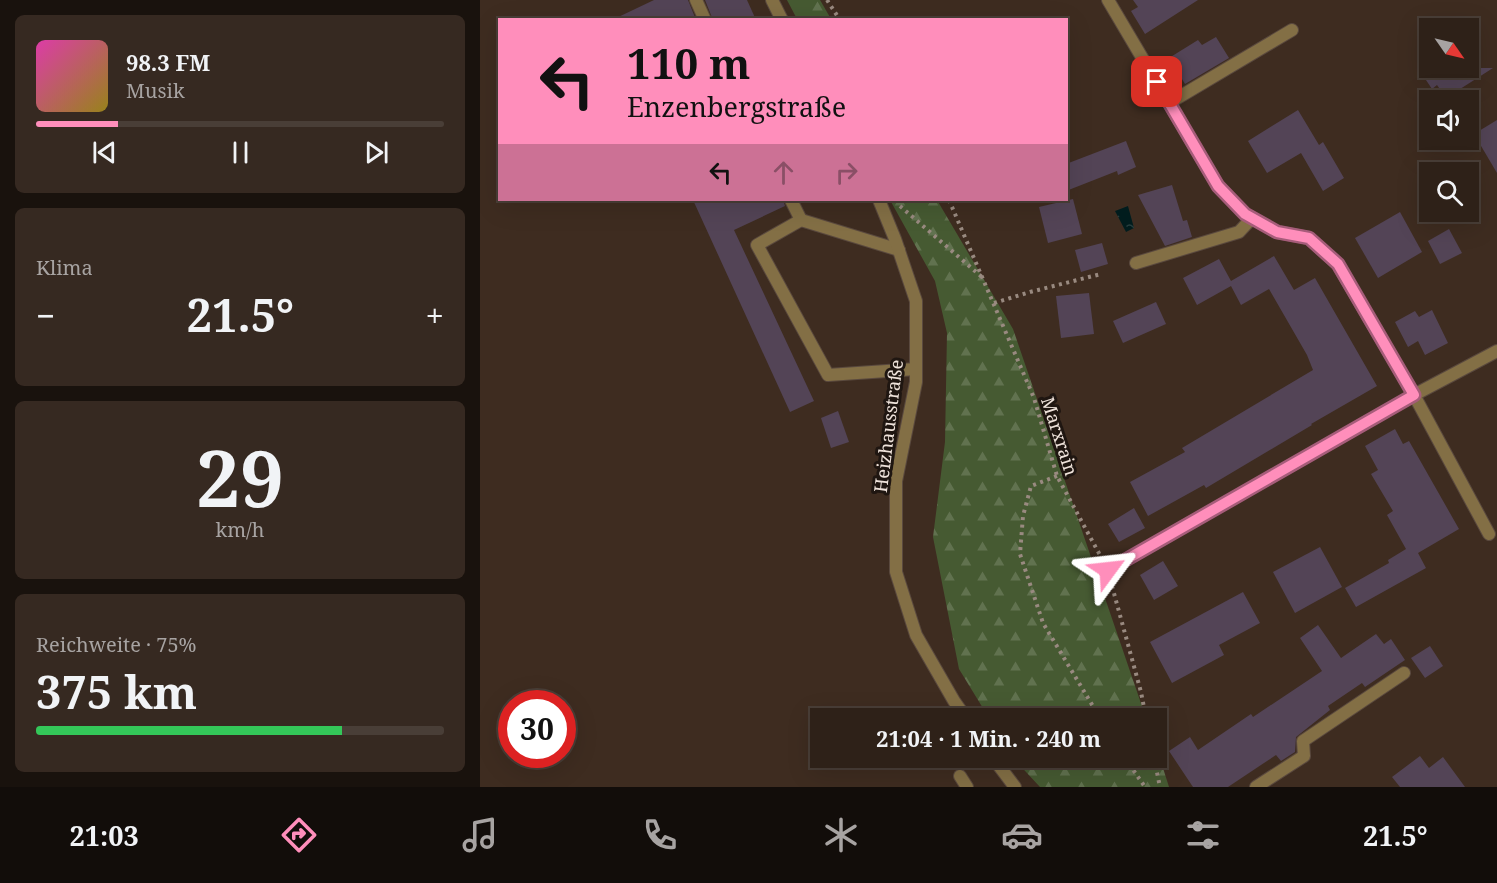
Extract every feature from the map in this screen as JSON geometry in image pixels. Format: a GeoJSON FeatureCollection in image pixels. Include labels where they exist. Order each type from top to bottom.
{"type":"FeatureCollection","features":[{"type":"Feature","properties":{"kind":"street"},"geometry":{"type":"LineString","coordinates":[[696,0],[704,18]]}},
{"type":"Feature","properties":{"kind":"street"},"geometry":{"type":"LineString","coordinates":[[772,0],[781,18]]}},
{"type":"Feature","properties":{"kind":"street"},"geometry":{"type":"LineString","coordinates":[[1108,0],[1218,186],[1245,214],[1277,232],[1309,238],[1338,264],[1414,395],[1489,534]]}},
{"type":"Feature","properties":{"kind":"street"},"geometry":{"type":"LineString","coordinates":[[1169,103],[1292,30]]}},
{"type":"Feature","properties":{"kind":"street"},"geometry":{"type":"LineString","coordinates":[[792,201],[801,220],[899,250]]}},
{"type":"Feature","properties":{"kind":"street","name":"Heizhausstraße"},"geometry":{"type":"LineString","coordinates":[[879,201],[916,301],[916,382],[897,481],[896,572],[916,635],[959,708]]}},
{"type":"Feature","properties":{"kind":"street"},"geometry":{"type":"LineString","coordinates":[[1136,263],[1239,232],[1252,218]]}},
{"type":"Feature","properties":{"kind":"street"},"geometry":{"type":"LineString","coordinates":[[801,220],[757,245],[828,375],[916,369]]}},
{"type":"Feature","properties":{"kind":"street"},"geometry":{"type":"LineString","coordinates":[[1108,570],[1414,395],[1497,351]]}},
{"type":"Feature","properties":{"kind":"street"},"geometry":{"type":"LineString","coordinates":[[1256,787],[1304,756],[1303,741],[1404,673]]}},
{"type":"Feature","properties":{"kind":"street"},"geometry":{"type":"LineString","coordinates":[[1001,768],[1015,787]]}},
{"type":"Feature","properties":{"kind":"street"},"geometry":{"type":"LineString","coordinates":[[960,776],[967,787]]}},
{"type":"Feature","properties":{"kind":"path"},"geometry":{"type":"LineString","coordinates":[[827,0],[839,18]]}},
{"type":"Feature","properties":{"kind":"path"},"geometry":{"type":"LineString","coordinates":[[893,201],[984,279]]}},
{"type":"Feature","properties":{"kind":"path","name":"Marxrain"},"geometry":{"type":"LineString","coordinates":[[949,201],[1034,398],[1057,476],[1108,570],[1144,708]]}},
{"type":"Feature","properties":{"kind":"path"},"geometry":{"type":"LineString","coordinates":[[994,303],[1101,274]]}},
{"type":"Feature","properties":{"kind":"path"},"geometry":{"type":"LineString","coordinates":[[1057,476],[1031,486],[1023,516],[1020,554],[1043,623],[1094,708]]}},
{"type":"Feature","properties":{"kind":"path"},"geometry":{"type":"LineString","coordinates":[[1132,768],[1145,787]]}},
{"type":"Feature","properties":{"kind":"path"},"geometry":{"type":"LineString","coordinates":[[1156,768],[1160,787]]}},
{"type":"Feature","properties":{"kind":"green space"},"geometry":{"type":"Polygon","coordinates":[[[787,0],[820,0],[830,18],[796,18],[787,0]]]}},
{"type":"Feature","properties":{"kind":"green space"},"geometry":{"type":"Polygon","coordinates":[[[891,201],[938,201],[1013,329],[1143,708],[983,708],[959,669],[933,537],[945,442],[947,333],[935,281],[891,201]]]}},
{"type":"Feature","properties":{"kind":"green space"},"geometry":{"type":"Polygon","coordinates":[[[1022,768],[1163,768],[1169,787],[1040,787],[1022,768]]]}},
{"type":"Feature","properties":{"kind":"water"},"geometry":{"type":"Polygon","coordinates":[[[1128,206],[1134,228],[1126,232],[1115,211],[1128,206]]]}},
{"type":"Feature","properties":{"kind":"building"},"geometry":{"type":"Polygon","coordinates":[[[654,0],[688,0],[695,18],[616,18],[654,0]]]}},
{"type":"Feature","properties":{"kind":"building"},"geometry":{"type":"Polygon","coordinates":[[[705,0],[747,0],[755,18],[712,18],[705,0]]]}},
{"type":"Feature","properties":{"kind":"building"},"geometry":{"type":"Polygon","coordinates":[[[1133,0],[1198,0],[1145,34],[1131,11],[1138,7],[1133,0]]]}},
{"type":"Feature","properties":{"kind":"building"},"geometry":{"type":"Polygon","coordinates":[[[1216,37],[1229,58],[1185,84],[1169,58],[1198,40],[1202,45],[1216,37]]]}},
{"type":"Feature","properties":{"kind":"building"},"geometry":{"type":"Polygon","coordinates":[[[1479,68],[1493,68],[1479,77],[1479,68]]]}},
{"type":"Feature","properties":{"kind":"building"},"geometry":{"type":"Polygon","coordinates":[[[1425,78],[1477,78],[1459,90],[1440,90],[1437,85],[1432,89],[1425,78]]]}},
{"type":"Feature","properties":{"kind":"building"},"geometry":{"type":"Polygon","coordinates":[[[1298,110],[1319,145],[1323,142],[1344,178],[1323,191],[1301,153],[1267,173],[1248,141],[1298,110]]]}},
{"type":"Feature","properties":{"kind":"building"},"geometry":{"type":"Polygon","coordinates":[[[1497,120],[1497,173],[1479,142],[1479,131],[1497,120]]]}},
{"type":"Feature","properties":{"kind":"building"},"geometry":{"type":"Polygon","coordinates":[[[1126,141],[1136,167],[1118,175],[1117,171],[1068,190],[1068,163],[1126,141]]]}},
{"type":"Feature","properties":{"kind":"building"},"geometry":{"type":"Polygon","coordinates":[[[1172,185],[1183,221],[1187,220],[1192,237],[1165,246],[1138,195],[1172,185]]]}},
{"type":"Feature","properties":{"kind":"building"},"geometry":{"type":"Polygon","coordinates":[[[1073,199],[1082,234],[1048,243],[1039,207],[1073,199]]]}},
{"type":"Feature","properties":{"kind":"building"},"geometry":{"type":"Polygon","coordinates":[[[693,201],[783,201],[785,206],[734,230],[814,401],[790,412],[693,201]]]}},
{"type":"Feature","properties":{"kind":"building"},"geometry":{"type":"Polygon","coordinates":[[[1400,212],[1422,252],[1378,278],[1355,238],[1400,212]]]}},
{"type":"Feature","properties":{"kind":"building"},"geometry":{"type":"Polygon","coordinates":[[[1449,229],[1462,253],[1440,264],[1428,241],[1449,229]]]}},
{"type":"Feature","properties":{"kind":"building"},"geometry":{"type":"Polygon","coordinates":[[[1102,243],[1108,264],[1081,272],[1075,250],[1102,243]]]}},
{"type":"Feature","properties":{"kind":"building"},"geometry":{"type":"Polygon","coordinates":[[[1274,256],[1294,290],[1315,278],[1377,386],[1206,488],[1204,485],[1148,516],[1130,482],[1185,452],[1182,448],[1313,370],[1307,355],[1269,289],[1241,305],[1231,286],[1197,305],[1183,278],[1219,259],[1231,281],[1274,256]]]}},
{"type":"Feature","properties":{"kind":"building"},"geometry":{"type":"Polygon","coordinates":[[[1089,293],[1094,334],[1061,338],[1056,296],[1089,293]]]}},
{"type":"Feature","properties":{"kind":"building"},"geometry":{"type":"Polygon","coordinates":[[[1156,302],[1166,324],[1123,343],[1113,321],[1156,302]]]}},
{"type":"Feature","properties":{"kind":"building"},"geometry":{"type":"Polygon","coordinates":[[[1432,310],[1448,343],[1425,355],[1418,341],[1408,347],[1395,322],[1415,311],[1419,317],[1432,310]]]}},
{"type":"Feature","properties":{"kind":"building"},"geometry":{"type":"Polygon","coordinates":[[[838,411],[849,442],[831,448],[821,418],[838,411]]]}},
{"type":"Feature","properties":{"kind":"building"},"geometry":{"type":"Polygon","coordinates":[[[1395,429],[1403,444],[1409,441],[1459,529],[1418,553],[1426,568],[1356,607],[1345,588],[1389,563],[1388,560],[1406,549],[1387,515],[1393,511],[1371,474],[1378,470],[1365,446],[1395,429]]]}},
{"type":"Feature","properties":{"kind":"building"},"geometry":{"type":"Polygon","coordinates":[[[1134,508],[1145,528],[1119,542],[1108,524],[1134,508]]]}},
{"type":"Feature","properties":{"kind":"building"},"geometry":{"type":"Polygon","coordinates":[[[1320,547],[1342,587],[1295,613],[1273,572],[1320,547]]]}},
{"type":"Feature","properties":{"kind":"building"},"geometry":{"type":"Polygon","coordinates":[[[1163,561],[1178,586],[1154,600],[1140,575],[1163,561]]]}},
{"type":"Feature","properties":{"kind":"building"},"geometry":{"type":"Polygon","coordinates":[[[1243,592],[1260,623],[1219,645],[1224,655],[1172,683],[1150,642],[1243,592]]]}},
{"type":"Feature","properties":{"kind":"building"},"geometry":{"type":"Polygon","coordinates":[[[1318,625],[1341,658],[1376,634],[1384,644],[1391,639],[1405,660],[1365,687],[1362,683],[1328,706],[1330,710],[1296,737],[1295,752],[1281,761],[1276,755],[1228,787],[1193,787],[1169,751],[1190,737],[1198,750],[1251,714],[1253,717],[1322,671],[1300,638],[1318,625]]]}},
{"type":"Feature","properties":{"kind":"building"},"geometry":{"type":"Polygon","coordinates":[[[1430,646],[1443,666],[1425,678],[1411,658],[1430,646]]]}},
{"type":"Feature","properties":{"kind":"building"},"geometry":{"type":"Polygon","coordinates":[[[1420,756],[1429,768],[1443,757],[1465,787],[1400,787],[1392,777],[1420,756]]]}},
{"type":"Feature","properties":{"kind":"route"},"geometry":{"type":"LineString","coordinates":[[1108,570],[1414,395],[1338,264],[1309,238],[1277,232],[1245,214],[1218,186],[1157,82]]}}]}
